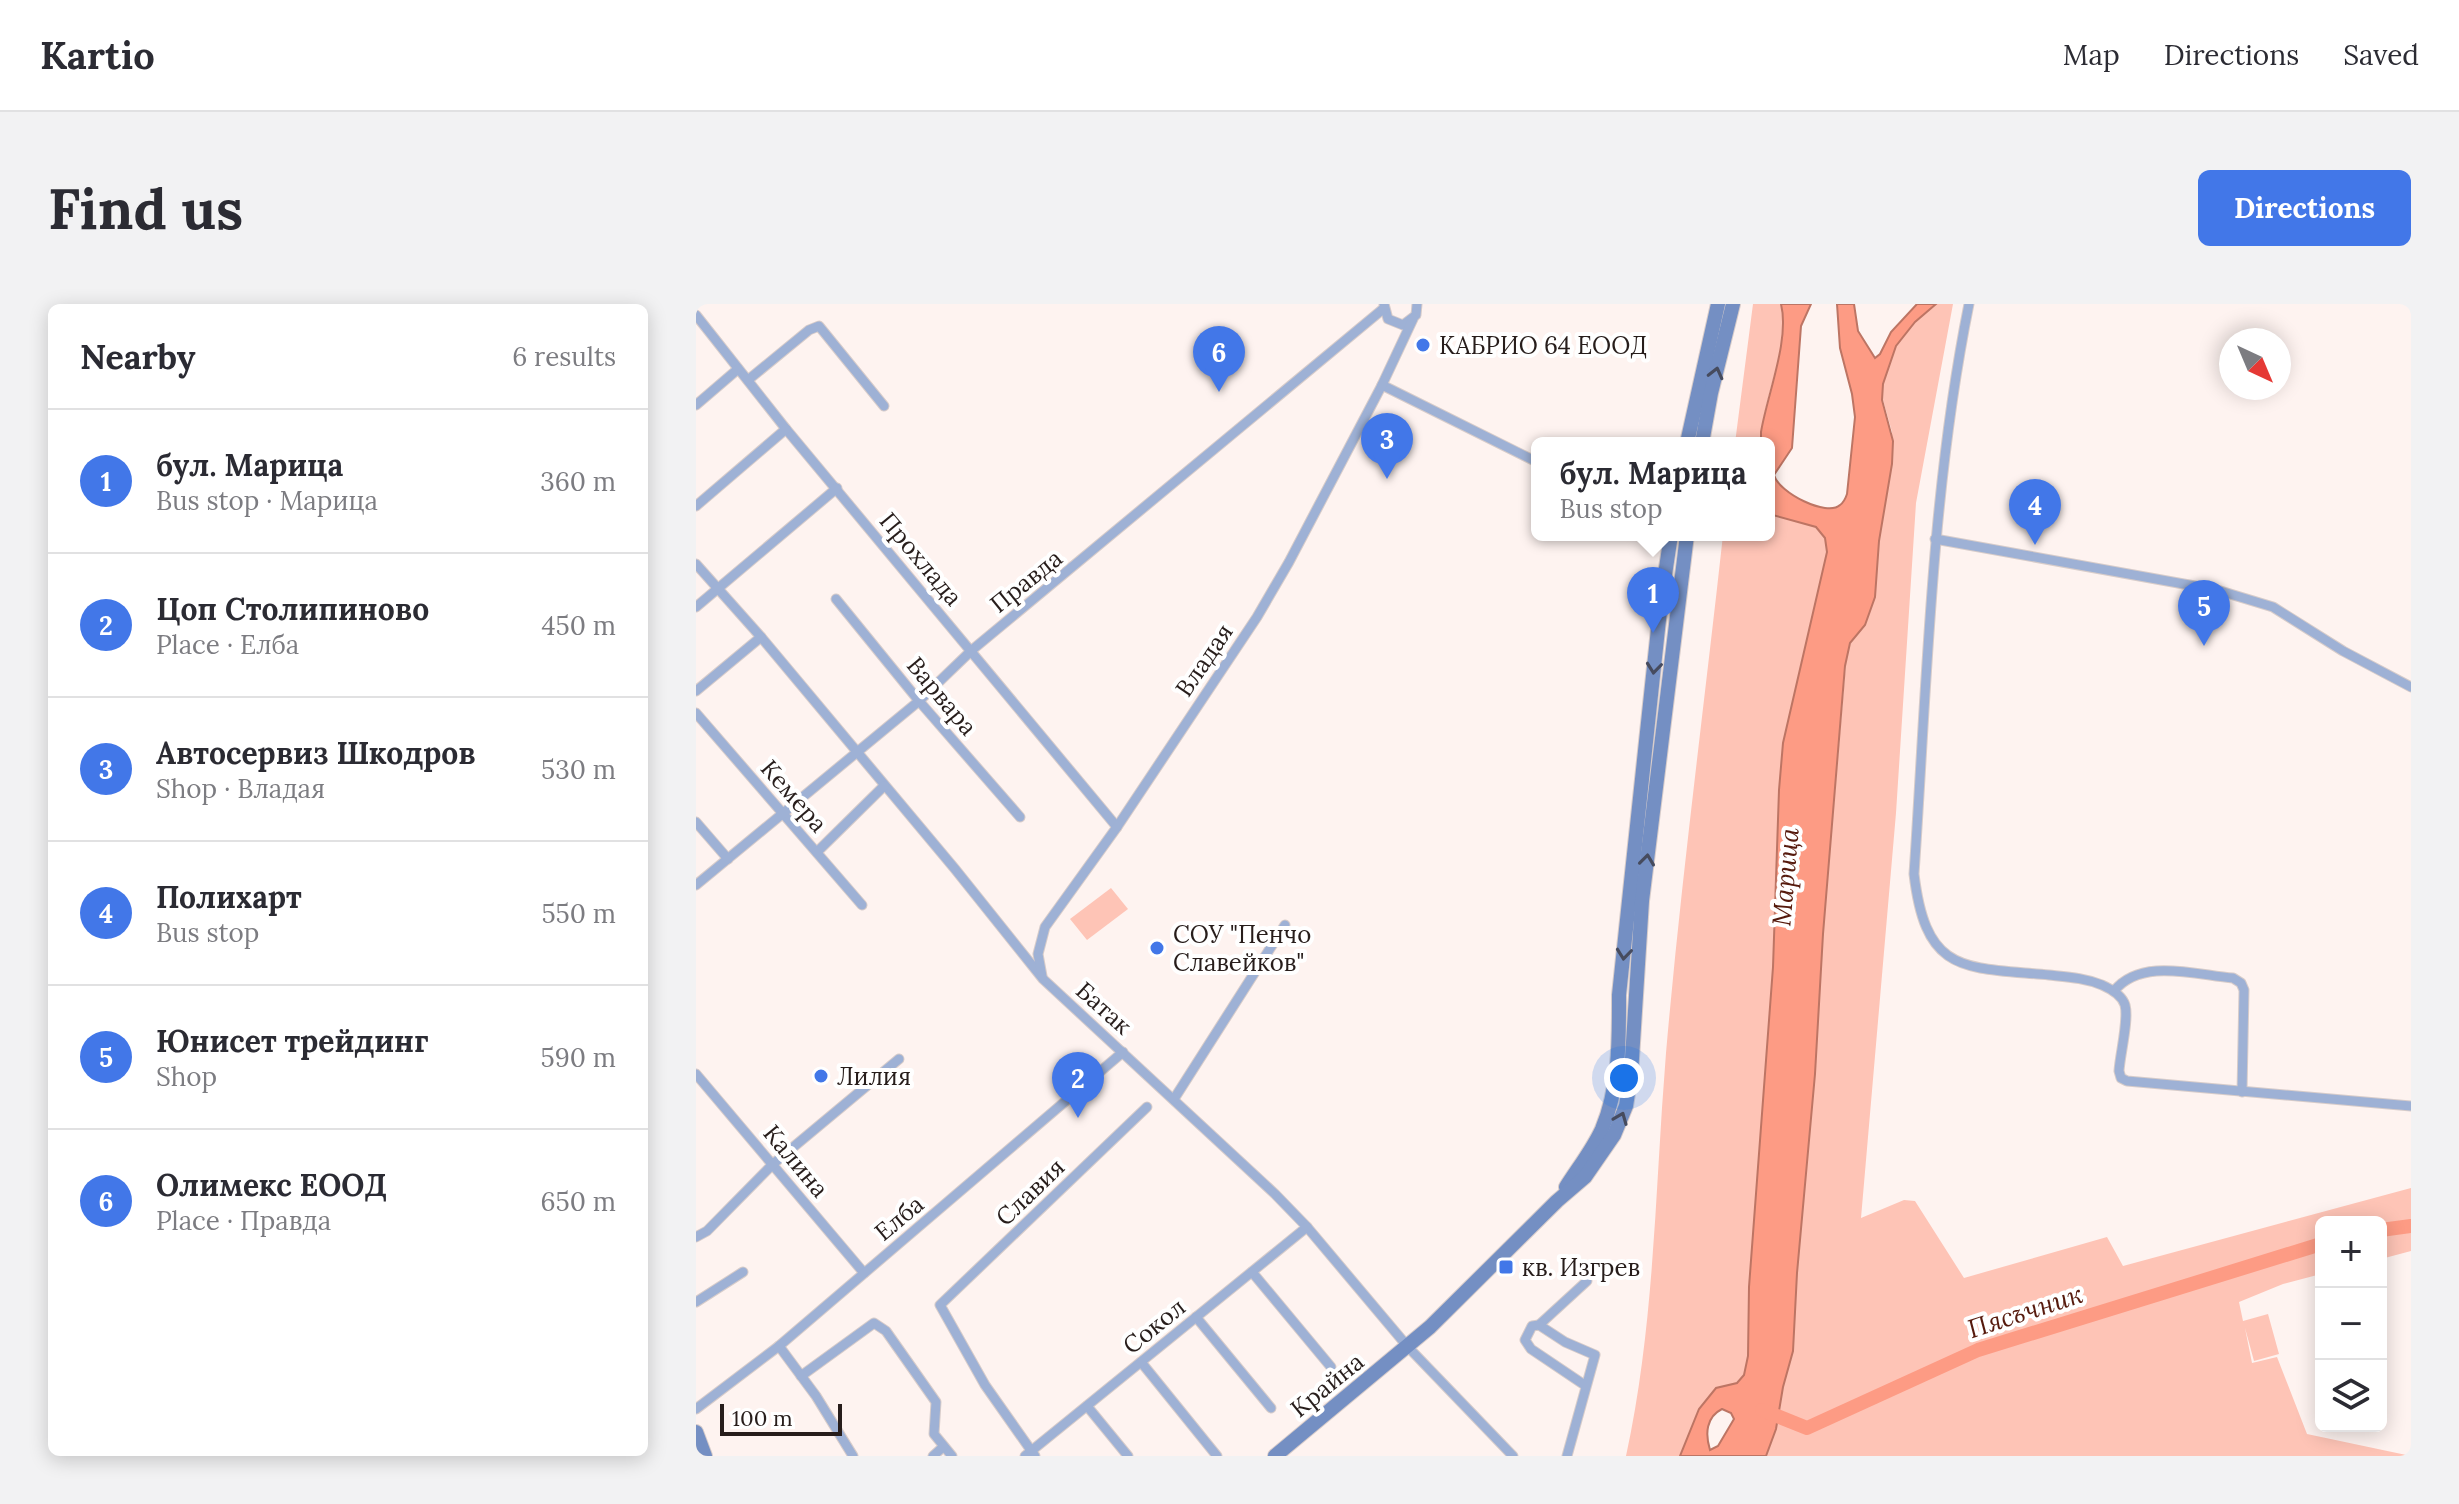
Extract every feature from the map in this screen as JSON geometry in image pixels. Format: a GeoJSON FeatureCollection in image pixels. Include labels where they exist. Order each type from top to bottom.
{"type":"FeatureCollection","features":[{"type":"Feature","properties":{"kind":"street"},"geometry":{"type":"LineString","coordinates":[[1688,437],[1718,304]]}},
{"type":"Feature","properties":{"kind":"street"},"geometry":{"type":"LineString","coordinates":[[1703,437],[1733,304]]}},
{"type":"Feature","properties":{"kind":"street"},"geometry":{"type":"LineString","coordinates":[[1969,304],[1935,539],[1914,874],[1918,908],[1937,945],[1958,964],[2085,978],[2114,991],[2126,1007],[2119,1071],[2121,1078],[2127,1081],[2411,1106]]}},
{"type":"Feature","properties":{"kind":"street"},"geometry":{"type":"LineString","coordinates":[[1383,306],[1392,322],[1397,352]]}},
{"type":"Feature","properties":{"kind":"street","name":"Правда"},"geometry":{"type":"LineString","coordinates":[[696,885],[919,701],[972,650],[1383,306]]}},
{"type":"Feature","properties":{"kind":"street","name":"Владая"},"geometry":{"type":"LineString","coordinates":[[1043,979],[1038,954],[1045,927],[1117,827],[1257,617],[1382,385],[1418,306]]}},
{"type":"Feature","properties":{"kind":"street","name":"Прохлада"},"geometry":{"type":"LineString","coordinates":[[696,315],[786,429],[1117,827]]}},
{"type":"Feature","properties":{"kind":"street"},"geometry":{"type":"LineString","coordinates":[[1392,322],[1403,325],[1413,319]]}},
{"type":"Feature","properties":{"kind":"street"},"geometry":{"type":"LineString","coordinates":[[748,380],[809,330],[819,326],[884,406]]}},
{"type":"Feature","properties":{"kind":"street"},"geometry":{"type":"LineString","coordinates":[[696,405],[738,369]]}},
{"type":"Feature","properties":{"kind":"street"},"geometry":{"type":"LineString","coordinates":[[1382,385],[1531,459]]}},
{"type":"Feature","properties":{"kind":"street"},"geometry":{"type":"LineString","coordinates":[[696,506],[786,429]]}},
{"type":"Feature","properties":{"kind":"street"},"geometry":{"type":"LineString","coordinates":[[696,607],[837,488]]}},
{"type":"Feature","properties":{"kind":"street"},"geometry":{"type":"LineString","coordinates":[[1935,539],[2217,590],[2262,603],[2296,619],[2343,651],[2411,687]]}},
{"type":"Feature","properties":{"kind":"street"},"geometry":{"type":"LineString","coordinates":[[1557,1201],[1601,1130],[1614,1093],[1623,963],[1670,541]]}},
{"type":"Feature","properties":{"kind":"street"},"geometry":{"type":"LineString","coordinates":[[1408,1347],[1585,1177],[1614,1135],[1626,1106],[1642,901],[1686,541]]}},
{"type":"Feature","properties":{"kind":"street","name":"Батак"},"geometry":{"type":"LineString","coordinates":[[696,564],[761,637],[1043,979],[1275,1194],[1307,1227],[1408,1347],[1513,1456]]}},
{"type":"Feature","properties":{"kind":"street","name":"Варвара"},"geometry":{"type":"LineString","coordinates":[[836,599],[1020,817]]}},
{"type":"Feature","properties":{"kind":"street"},"geometry":{"type":"LineString","coordinates":[[696,691],[761,637]]}},
{"type":"Feature","properties":{"kind":"street","name":"Кемера"},"geometry":{"type":"LineString","coordinates":[[696,713],[862,905]]}},
{"type":"Feature","properties":{"kind":"street"},"geometry":{"type":"LineString","coordinates":[[817,852],[884,786]]}},
{"type":"Feature","properties":{"kind":"street"},"geometry":{"type":"LineString","coordinates":[[696,822],[728,859]]}},
{"type":"Feature","properties":{"kind":"street"},"geometry":{"type":"LineString","coordinates":[[1174,1099],[1285,925]]}},
{"type":"Feature","properties":{"kind":"street"},"geometry":{"type":"LineString","coordinates":[[2114,991],[2124,981],[2152,971],[2233,978],[2241,983],[2244,990],[2242,1092]]}},
{"type":"Feature","properties":{"kind":"street","name":"Елба"},"geometry":{"type":"LineString","coordinates":[[696,1409],[779,1346],[1123,1052]]}},
{"type":"Feature","properties":{"kind":"street"},"geometry":{"type":"LineString","coordinates":[[696,1237],[707,1231],[773,1164],[899,1059]]}},
{"type":"Feature","properties":{"kind":"street","name":"Калина"},"geometry":{"type":"LineString","coordinates":[[696,1074],[864,1273]]}},
{"type":"Feature","properties":{"kind":"street","name":"Славия"},"geometry":{"type":"LineString","coordinates":[[1031,1454],[985,1385],[940,1305],[1147,1107]]}},
{"type":"Feature","properties":{"kind":"street","name":"Сокол"},"geometry":{"type":"LineString","coordinates":[[1031,1454],[1307,1227]]}},
{"type":"Feature","properties":{"kind":"street"},"geometry":{"type":"LineString","coordinates":[[696,1302],[743,1272]]}},
{"type":"Feature","properties":{"kind":"street"},"geometry":{"type":"LineString","coordinates":[[1252,1272],[1331,1367]]}},
{"type":"Feature","properties":{"kind":"street"},"geometry":{"type":"LineString","coordinates":[[1586,1386],[1531,1349],[1525,1340],[1532,1326],[1539,1325],[1587,1281]]}},
{"type":"Feature","properties":{"kind":"street"},"geometry":{"type":"LineString","coordinates":[[1196,1317],[1271,1408]]}},
{"type":"Feature","properties":{"kind":"street"},"geometry":{"type":"LineString","coordinates":[[801,1376],[874,1323],[886,1331],[936,1402],[934,1434],[952,1456]]}},
{"type":"Feature","properties":{"kind":"street"},"geometry":{"type":"LineString","coordinates":[[1539,1325],[1565,1342],[1595,1355],[1567,1456]]}},
{"type":"Feature","properties":{"kind":"street"},"geometry":{"type":"LineString","coordinates":[[779,1346],[853,1456]]}},
{"type":"Feature","properties":{"kind":"street","name":"Крайна"},"geometry":{"type":"LineString","coordinates":[[1275,1456],[1408,1347]]}},
{"type":"Feature","properties":{"kind":"street"},"geometry":{"type":"LineString","coordinates":[[1141,1362],[1217,1456]]}},
{"type":"Feature","properties":{"kind":"street"},"geometry":{"type":"LineString","coordinates":[[1087,1406],[1128,1456]]}},
{"type":"Feature","properties":{"kind":"street"},"geometry":{"type":"LineString","coordinates":[[696,1432],[705,1456]]}},
{"type":"Feature","properties":{"kind":"street"},"geometry":{"type":"LineString","coordinates":[[933,1456],[943,1447]]}},
{"type":"Feature","properties":{"kind":"shaded area"},"geometry":{"type":"Polygon","coordinates":[[[1753,304],[1781,304],[1782,338],[1761,437],[1736,437],[1753,304]]]}},
{"type":"Feature","properties":{"kind":"shaded area"},"geometry":{"type":"Polygon","coordinates":[[[1936,304],[1953,304],[1916,503],[1896,813],[1861,1218],[1904,1200],[1915,1201],[1964,1278],[2107,1237],[2123,1266],[2411,1188],[2411,1251],[2387,1257],[2387,1216],[2315,1216],[2315,1276],[2283,1284],[2239,1302],[2243,1321],[2268,1314],[2279,1354],[2254,1361],[2245,1328],[2252,1363],[2277,1357],[2307,1434],[2411,1456],[1766,1456],[1776,1429],[1793,1351],[1847,651],[1865,625],[1875,597],[1879,541],[1890,477],[1892,432],[1881,393],[1896,346],[1915,322],[1936,304]]]}},
{"type":"Feature","properties":{"kind":"shaded area"},"geometry":{"type":"Polygon","coordinates":[[[1775,516],[1816,527],[1825,538],[1827,552],[1784,743],[1779,790],[1773,967],[1749,1287],[1748,1356],[1744,1375],[1737,1384],[1716,1388],[1699,1408],[1680,1456],[1626,1456],[1643,1356],[1666,1053],[1722,541],[1775,541],[1775,516]]]}},
{"type":"Feature","properties":{"kind":"shaded area"},"geometry":{"type":"Polygon","coordinates":[[[1111,888],[1128,909],[1087,940],[1070,919],[1111,888]]]}},
{"type":"Feature","properties":{"kind":"water"},"geometry":{"type":"Polygon","coordinates":[[[1781,304],[1811,304],[1801,326],[1792,448],[1775,474],[1775,437],[1761,437],[1761,432],[1783,334],[1781,304]]]}},
{"type":"Feature","properties":{"kind":"water","name":"Марица"},"geometry":{"type":"Polygon","coordinates":[[[1837,304],[1854,304],[1858,331],[1875,358],[1891,332],[1917,304],[1936,304],[1915,322],[1896,346],[1883,384],[1882,400],[1893,441],[1892,464],[1879,541],[1875,597],[1865,625],[1850,643],[1845,666],[1793,1351],[1776,1429],[1766,1456],[1680,1456],[1699,1409],[1716,1388],[1737,1383],[1744,1375],[1748,1356],[1749,1287],[1773,967],[1779,790],[1783,743],[1827,552],[1825,538],[1816,527],[1775,516],[1775,477],[1794,496],[1815,506],[1834,508],[1841,504],[1847,494],[1855,417],[1840,348],[1837,304]],[[1722,1409],[1713,1417],[1707,1432],[1710,1450],[1718,1446],[1734,1419],[1731,1413],[1722,1409]]]}},
{"type":"Feature","properties":{"kind":"waterway","name":"Пясъчник"},"geometry":{"type":"LineString","coordinates":[[2387,1229],[2411,1226]]}},
{"type":"Feature","properties":{"kind":"waterway","name":"Пясъчник"},"geometry":{"type":"LineString","coordinates":[[1762,1410],[1807,1428],[1978,1350],[2315,1246]]}},
{"type":"Feature","properties":{"kind":"place","name":"КАБРИО 64 ЕООД"},"geometry":{"type":"Point","coordinates":[1423,345]}},
{"type":"Feature","properties":{"kind":"place","name":"Олимекс ЕООД"},"geometry":{"type":"Point","coordinates":[1219,392]}},
{"type":"Feature","properties":{"kind":"place","name":"Автосервиз Шкодров"},"geometry":{"type":"Point","coordinates":[1387,479]}},
{"type":"Feature","properties":{"kind":"place","name":"Полихарт"},"geometry":{"type":"Point","coordinates":[2035,545]}},
{"type":"Feature","properties":{"kind":"place","name":"бул. Марица"},"geometry":{"type":"Point","coordinates":[1653,633]}},
{"type":"Feature","properties":{"kind":"place","name":"Юнисет трейдинг"},"geometry":{"type":"Point","coordinates":[2204,646]}},
{"type":"Feature","properties":{"kind":"place","name":"СОУ \"Пенчо Славейков\""},"geometry":{"type":"Point","coordinates":[1157,948]}},
{"type":"Feature","properties":{"kind":"place","name":"Лилия"},"geometry":{"type":"Point","coordinates":[821,1076]}},
{"type":"Feature","properties":{"kind":"place","name":"Цоп Столипиново"},"geometry":{"type":"Point","coordinates":[1078,1118]}},
{"type":"Feature","properties":{"kind":"place","name":"кв. Изгрев"},"geometry":{"type":"Point","coordinates":[1506,1267]}}]}
